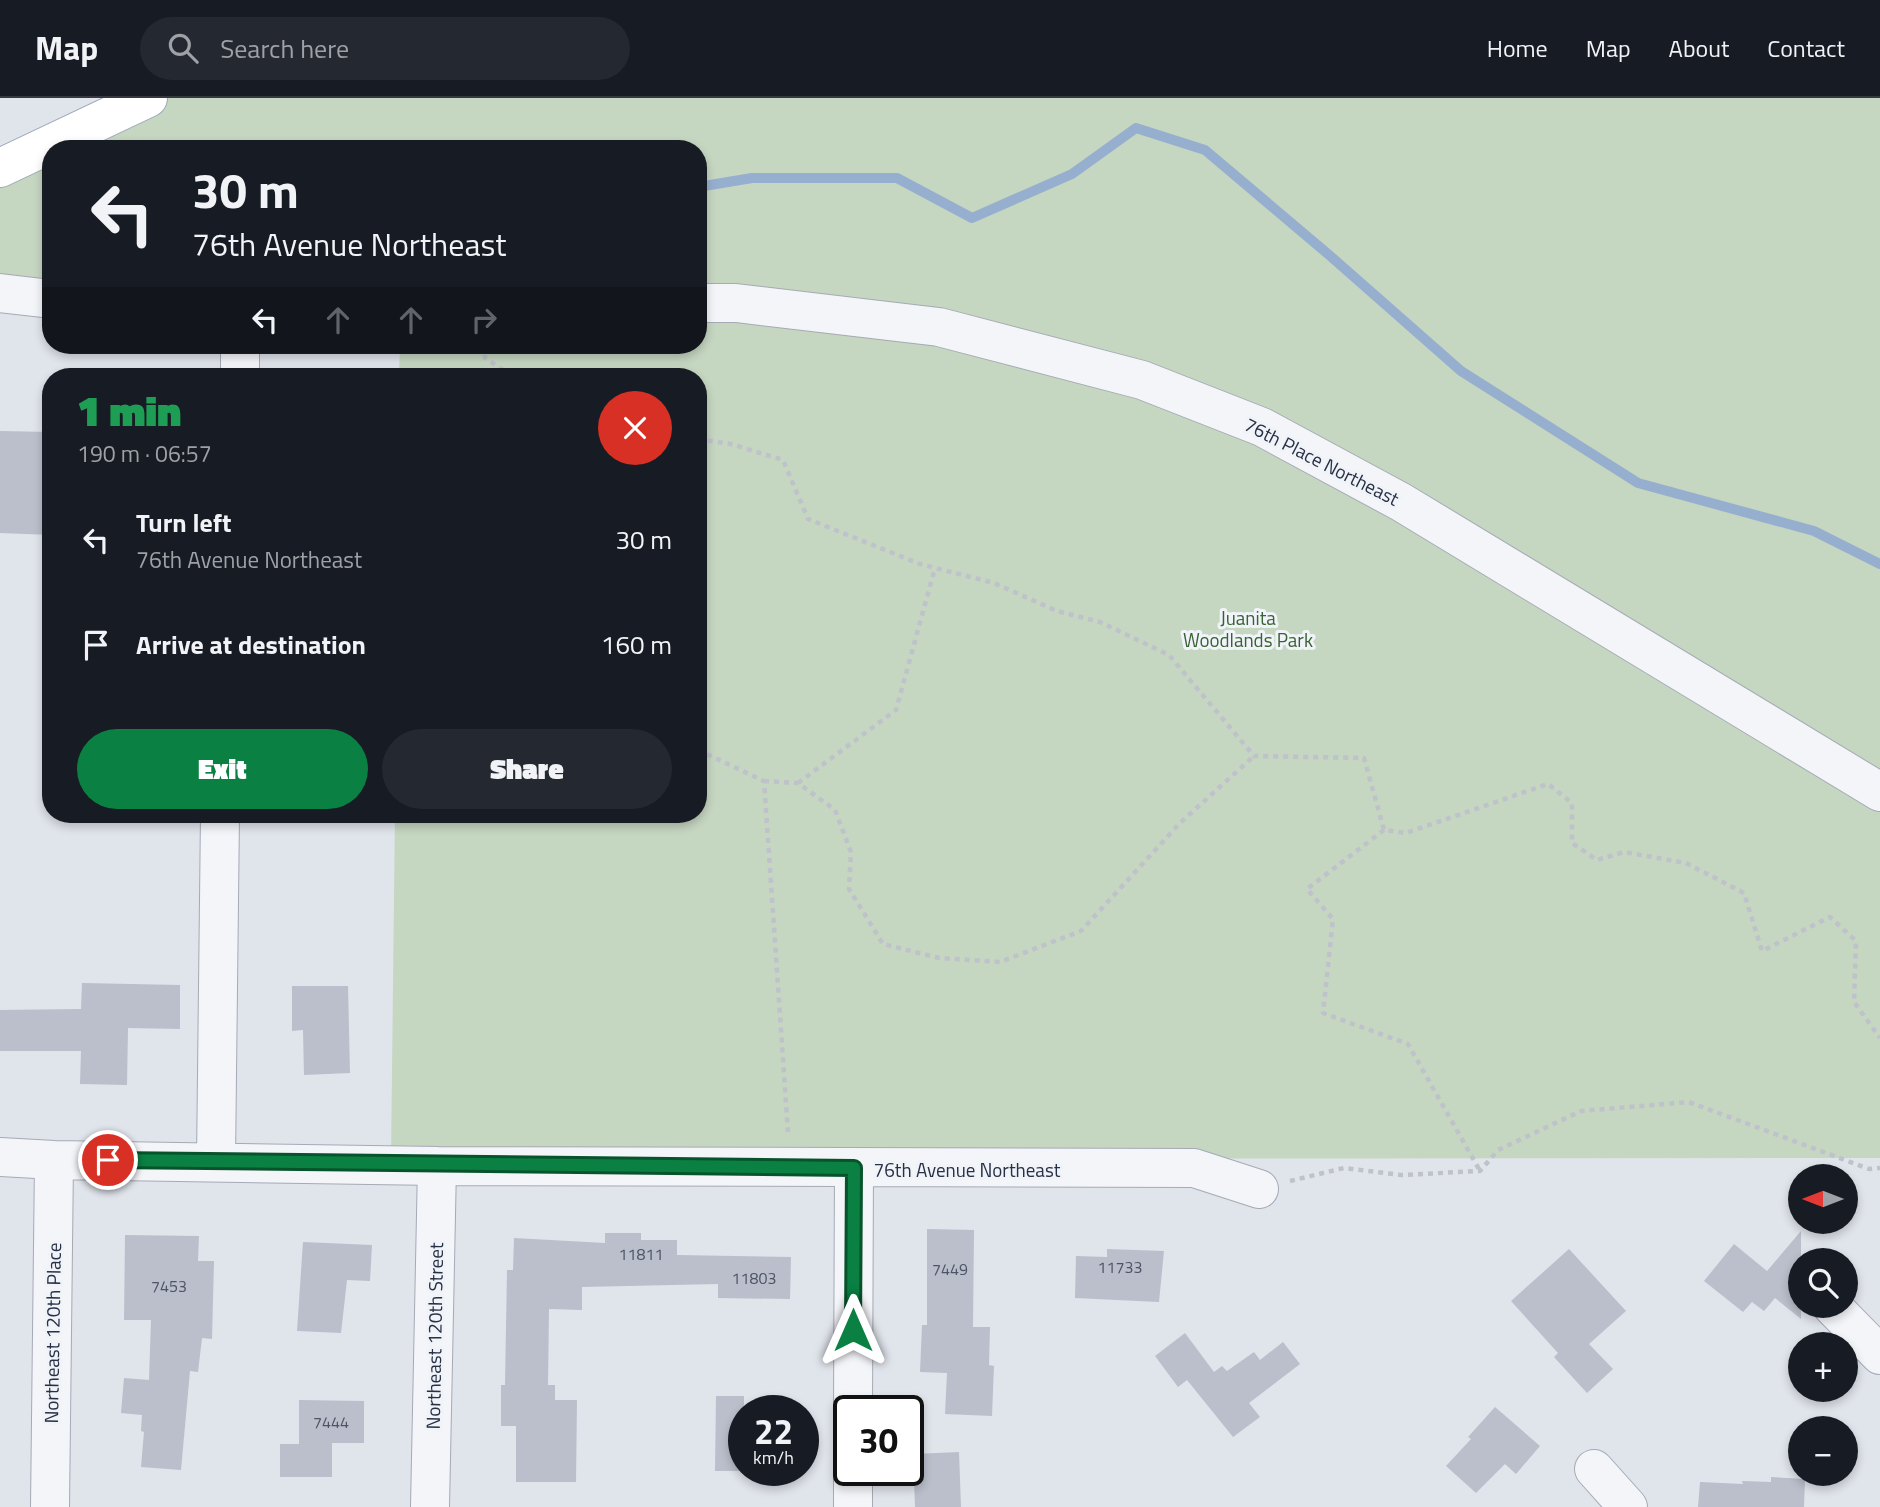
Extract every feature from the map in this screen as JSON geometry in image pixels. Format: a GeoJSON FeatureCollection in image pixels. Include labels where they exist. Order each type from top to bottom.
{"type":"FeatureCollection","features":[{"type":"Feature","properties":{"kind":"main road"},"geometry":{"type":"LineString","coordinates":[[50,140],[110,106],[149,98]]}},
{"type":"Feature","properties":{"kind":"main road"},"geometry":{"type":"LineString","coordinates":[[0,168],[42,144]]}},
{"type":"Feature","properties":{"kind":"street"},"geometry":{"type":"LineString","coordinates":[[0,293],[42,298]]}},
{"type":"Feature","properties":{"kind":"street","name":"76th Place Northeast"},"geometry":{"type":"LineString","coordinates":[[707,303],[736,303],[939,327],[1142,380],[1262,427],[1401,502],[1880,792]]}},
{"type":"Feature","properties":{"kind":"street"},"geometry":{"type":"LineString","coordinates":[[216,1162],[220,823]]}},
{"type":"Feature","properties":{"kind":"street","name":"76th Avenue Northeast"},"geometry":{"type":"LineString","coordinates":[[0,1157],[437,1166],[1194,1168],[1259,1189]]}},
{"type":"Feature","properties":{"kind":"street","name":"Northeast 120th Place"},"geometry":{"type":"LineString","coordinates":[[50,1507],[54,1160]]}},
{"type":"Feature","properties":{"kind":"street","name":"Northeast 120th Street"},"geometry":{"type":"LineString","coordinates":[[430,1507],[437,1166]]}},
{"type":"Feature","properties":{"kind":"street"},"geometry":{"type":"LineString","coordinates":[[853,1395],[854,1168]]}},
{"type":"Feature","properties":{"kind":"street"},"geometry":{"type":"LineString","coordinates":[[1844,1318],[1880,1355]]}},
{"type":"Feature","properties":{"kind":"street"},"geometry":{"type":"LineString","coordinates":[[1594,1469],[1628,1507]]}},
{"type":"Feature","properties":{"kind":"street"},"geometry":{"type":"LineString","coordinates":[[853,1486],[853,1507]]}},
{"type":"Feature","properties":{"kind":"path"},"geometry":{"type":"LineString","coordinates":[[485,354],[485,358],[500,368]]}},
{"type":"Feature","properties":{"kind":"path"},"geometry":{"type":"LineString","coordinates":[[707,440],[731,444],[783,460],[808,519],[934,568],[994,583],[1057,611],[1100,622],[1168,655],[1254,756]]}},
{"type":"Feature","properties":{"kind":"path"},"geometry":{"type":"LineString","coordinates":[[797,783],[896,710],[934,568]]}},
{"type":"Feature","properties":{"kind":"path"},"geometry":{"type":"LineString","coordinates":[[707,754],[764,781],[797,783],[835,810],[851,852],[849,889],[883,944],[939,958],[1000,962],[1081,931],[1180,823],[1254,756],[1364,758],[1384,830]]}},
{"type":"Feature","properties":{"kind":"path"},"geometry":{"type":"LineString","coordinates":[[764,781],[791,1168]]}},
{"type":"Feature","properties":{"kind":"path"},"geometry":{"type":"LineString","coordinates":[[1480,1171],[1408,1044],[1323,1013],[1333,919],[1307,888],[1384,830],[1406,833],[1548,784],[1572,803],[1572,843],[1597,860],[1624,852],[1686,863],[1744,893],[1762,951],[1830,917],[1856,942],[1854,1002],[1880,1038]]}},
{"type":"Feature","properties":{"kind":"path"},"geometry":{"type":"LineString","coordinates":[[1259,1189],[1345,1168],[1401,1175],[1480,1171],[1498,1150],[1581,1111],[1689,1102],[1868,1169],[1880,1168]]}},
{"type":"Feature","properties":{"kind":"green space","name":"Juanita Woodlands Park"},"geometry":{"type":"Polygon","coordinates":[[[148,98],[1880,98],[1880,1158],[391,1159],[395,823],[707,823],[707,368],[399,368],[400,354],[707,354],[707,140],[59,140],[148,98]]]}},
{"type":"Feature","properties":{"kind":"green space","name":"Juanita Woodlands Park"},"geometry":{"type":"Polygon","coordinates":[[[42,148],[42,298],[0,293],[0,168],[42,148]]]}},
{"type":"Feature","properties":{"kind":"building"},"geometry":{"type":"Polygon","coordinates":[[[0,431],[42,432],[42,535],[0,533],[0,431]]]}},
{"type":"Feature","properties":{"kind":"building"},"geometry":{"type":"Polygon","coordinates":[[[82,983],[180,985],[180,1029],[128,1028],[127,1085],[80,1084],[81,1051],[0,1051],[0,1010],[81,1009],[82,983]]]}},
{"type":"Feature","properties":{"kind":"building"},"geometry":{"type":"Polygon","coordinates":[[[292,986],[348,986],[350,1073],[304,1075],[303,1030],[292,1031],[292,986]]]}},
{"type":"Feature","properties":{"kind":"building"},"geometry":{"type":"Polygon","coordinates":[[[927,1229],[974,1230],[973,1327],[990,1327],[989,1365],[994,1366],[992,1416],[945,1414],[947,1373],[920,1372],[922,1325],[927,1325],[927,1229]]]}},
{"type":"Feature","properties":{"kind":"building"},"geometry":{"type":"Polygon","coordinates":[[[605,1233],[641,1233],[641,1240],[677,1240],[677,1255],[791,1257],[790,1299],[718,1298],[718,1284],[582,1287],[582,1310],[549,1309],[548,1385],[555,1385],[555,1400],[577,1400],[576,1482],[516,1482],[516,1426],[501,1426],[501,1385],[505,1385],[507,1270],[513,1270],[514,1238],[605,1243],[605,1233]]]}},
{"type":"Feature","properties":{"kind":"building"},"geometry":{"type":"Polygon","coordinates":[[[1798,1234],[1801,1234],[1801,1248],[1788,1248],[1788,1308],[1775,1298],[1764,1311],[1752,1302],[1743,1312],[1704,1281],[1734,1244],[1767,1271],[1798,1234]]]}},
{"type":"Feature","properties":{"kind":"building"},"geometry":{"type":"Polygon","coordinates":[[[125,1235],[199,1236],[198,1261],[214,1261],[212,1339],[202,1338],[198,1372],[190,1371],[181,1470],[141,1467],[144,1432],[141,1431],[142,1415],[121,1413],[124,1378],[149,1380],[151,1320],[124,1320],[125,1235]]]}},
{"type":"Feature","properties":{"kind":"building"},"geometry":{"type":"Polygon","coordinates":[[[303,1242],[372,1245],[370,1281],[347,1280],[341,1333],[297,1331],[303,1242]]]}},
{"type":"Feature","properties":{"kind":"building"},"geometry":{"type":"Polygon","coordinates":[[[1107,1249],[1164,1251],[1159,1302],[1075,1298],[1076,1256],[1107,1257],[1107,1249]]]}},
{"type":"Feature","properties":{"kind":"building"},"geometry":{"type":"Polygon","coordinates":[[[1569,1249],[1626,1311],[1589,1344],[1613,1369],[1587,1393],[1554,1357],[1558,1353],[1511,1301],[1569,1249]]]}},
{"type":"Feature","properties":{"kind":"building"},"geometry":{"type":"Polygon","coordinates":[[[1185,1333],[1214,1372],[1222,1366],[1227,1371],[1254,1352],[1260,1360],[1283,1342],[1300,1364],[1249,1403],[1260,1417],[1233,1437],[1187,1380],[1178,1387],[1155,1356],[1185,1333]]]}},
{"type":"Feature","properties":{"kind":"building"},"geometry":{"type":"Polygon","coordinates":[[[716,1396],[728,1396],[728,1471],[715,1471],[716,1396]]]}},
{"type":"Feature","properties":{"kind":"building"},"geometry":{"type":"Polygon","coordinates":[[[299,1400],[364,1401],[364,1443],[332,1443],[332,1477],[280,1477],[280,1444],[299,1444],[299,1400]]]}},
{"type":"Feature","properties":{"kind":"building"},"geometry":{"type":"Polygon","coordinates":[[[1495,1407],[1540,1446],[1516,1474],[1505,1464],[1476,1493],[1446,1466],[1495,1407]]]}},
{"type":"Feature","properties":{"kind":"building"},"geometry":{"type":"Polygon","coordinates":[[[959,1452],[961,1507],[915,1507],[914,1486],[924,1486],[924,1454],[959,1452]]]}},
{"type":"Feature","properties":{"kind":"building"},"geometry":{"type":"Polygon","coordinates":[[[1771,1477],[1788,1478],[1788,1486],[1805,1486],[1804,1507],[1698,1507],[1700,1482],[1771,1482],[1771,1477]]]}},
{"type":"Feature","properties":{"kind":"waterway"},"geometry":{"type":"LineString","coordinates":[[707,186],[752,178],[897,178],[972,218],[1072,174],[1136,128],[1205,150],[1461,371],[1638,483],[1814,531],[1880,564]]}},
{"type":"Feature","properties":{"kind":"route"},"geometry":{"type":"LineString","coordinates":[[108,1160],[437,1166],[854,1168],[853,1330]]}}]}
